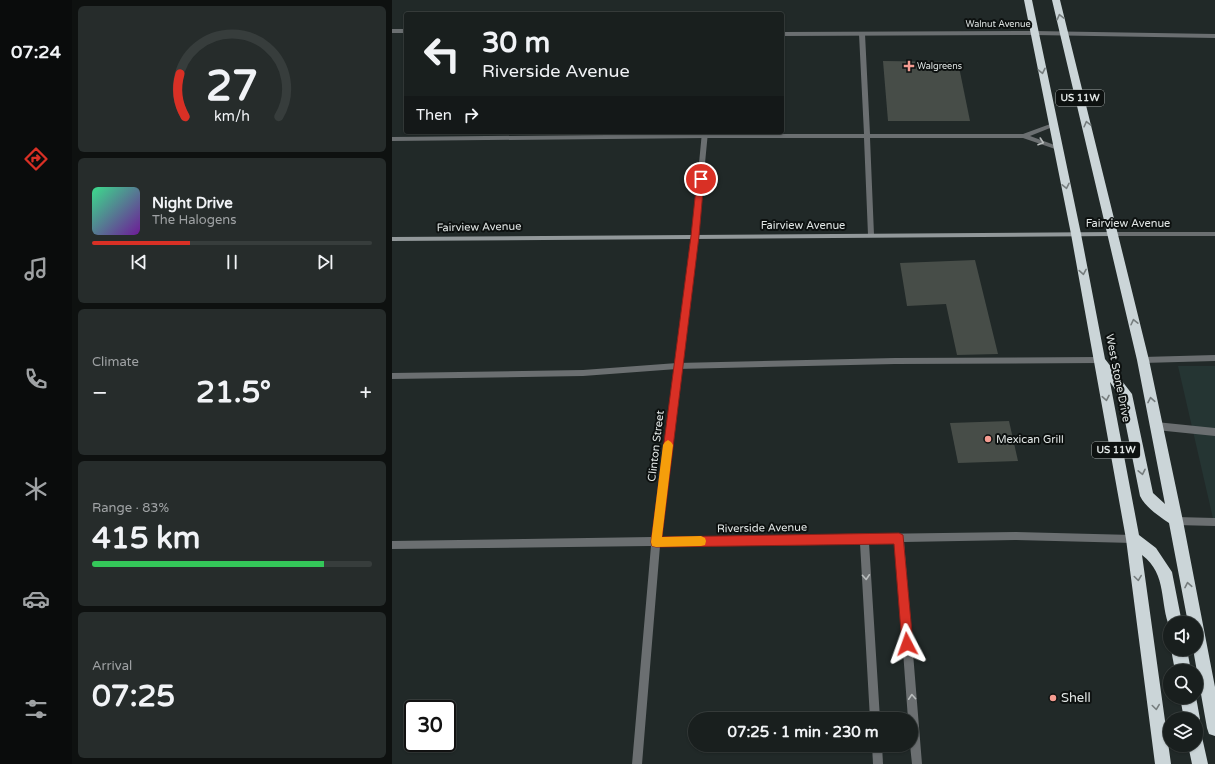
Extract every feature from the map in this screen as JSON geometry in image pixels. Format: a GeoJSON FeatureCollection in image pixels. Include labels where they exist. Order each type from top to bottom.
{"type":"FeatureCollection","features":[{"type":"Feature","properties":{"kind":"highway","name":"West Stone Drive"},"geometry":{"type":"LineString","coordinates":[[1028,0],[1076,234],[1133,539],[1164,764]]}},
{"type":"Feature","properties":{"kind":"highway","name":"US 11W"},"geometry":{"type":"LineString","coordinates":[[1056,0],[1114,234],[1143,360],[1194,616]]}},
{"type":"Feature","properties":{"kind":"highway"},"geometry":{"type":"LineString","coordinates":[[1099,360],[1126,394],[1147,496],[1159,508],[1176,521]]}},
{"type":"Feature","properties":{"kind":"highway"},"geometry":{"type":"LineString","coordinates":[[1133,539],[1151,553],[1167,577],[1174,616]]}},
{"type":"Feature","properties":{"kind":"highway"},"geometry":{"type":"LineString","coordinates":[[1201,656],[1215,728]]}},
{"type":"Feature","properties":{"kind":"highway"},"geometry":{"type":"LineString","coordinates":[[1198,752],[1200,764]]}},
{"type":"Feature","properties":{"kind":"street"},"geometry":{"type":"LineString","coordinates":[[392,30],[404,31]]}},
{"type":"Feature","properties":{"kind":"street","name":"Walnut Avenue"},"geometry":{"type":"LineString","coordinates":[[784,34],[1034,33],[1215,36]]}},
{"type":"Feature","properties":{"kind":"street"},"geometry":{"type":"LineString","coordinates":[[862,34],[871,235]]}},
{"type":"Feature","properties":{"kind":"street"},"geometry":{"type":"LineString","coordinates":[[1024,136],[1053,124]]}},
{"type":"Feature","properties":{"kind":"street"},"geometry":{"type":"LineString","coordinates":[[392,140],[705,134],[867,136],[994,135],[1024,136],[1058,148]]}},
{"type":"Feature","properties":{"kind":"street","name":"Clinton Street"},"geometry":{"type":"LineString","coordinates":[[637,764],[656,542],[695,236],[705,134]]}},
{"type":"Feature","properties":{"kind":"street","name":"Fairview Avenue"},"geometry":{"type":"LineString","coordinates":[[392,239],[1215,234]]}},
{"type":"Feature","properties":{"kind":"street"},"geometry":{"type":"LineString","coordinates":[[1143,360],[1215,358]]}},
{"type":"Feature","properties":{"kind":"street"},"geometry":{"type":"LineString","coordinates":[[392,376],[583,373],[678,366],[887,361],[1099,360]]}},
{"type":"Feature","properties":{"kind":"street"},"geometry":{"type":"LineString","coordinates":[[1156,426],[1215,432]]}},
{"type":"Feature","properties":{"kind":"street"},"geometry":{"type":"LineString","coordinates":[[1176,521],[1215,522]]}},
{"type":"Feature","properties":{"kind":"street","name":"Riverside Avenue"},"geometry":{"type":"LineString","coordinates":[[392,545],[1015,536],[1133,539]]}},
{"type":"Feature","properties":{"kind":"street"},"geometry":{"type":"LineString","coordinates":[[864,538],[875,712]]}},
{"type":"Feature","properties":{"kind":"street"},"geometry":{"type":"LineString","coordinates":[[899,538],[917,764]]}},
{"type":"Feature","properties":{"kind":"street"},"geometry":{"type":"LineString","coordinates":[[877,752],[878,764]]}},
{"type":"Feature","properties":{"kind":"shaded area"},"geometry":{"type":"Polygon","coordinates":[[[1178,366],[1215,366],[1215,527],[1178,366]]]}},
{"type":"Feature","properties":{"kind":"building","name":"Walgreens"},"geometry":{"type":"Polygon","coordinates":[[[883,61],[958,62],[970,121],[888,121],[883,61]]]}},
{"type":"Feature","properties":{"kind":"building"},"geometry":{"type":"Polygon","coordinates":[[[975,260],[998,354],[957,355],[946,304],[907,306],[900,263],[975,260]]]}},
{"type":"Feature","properties":{"kind":"building"},"geometry":{"type":"Polygon","coordinates":[[[1009,421],[1018,461],[958,463],[950,423],[1009,421]]]}},
{"type":"Feature","properties":{"kind":"slow traffic"},"geometry":{"type":"LineString","coordinates":[[668,445],[656,542],[701,541]]}},
{"type":"Feature","properties":{"kind":"place","name":"Walgreens"},"geometry":{"type":"Point","coordinates":[909,66]}},
{"type":"Feature","properties":{"kind":"place","name":"Mexican Grill"},"geometry":{"type":"Point","coordinates":[988,439]}},
{"type":"Feature","properties":{"kind":"place","name":"Shell"},"geometry":{"type":"Point","coordinates":[1053,698]}},
{"type":"Feature","properties":{"kind":"route"},"geometry":{"type":"LineString","coordinates":[[701,179],[656,542],[899,538],[907,644]]}}]}
